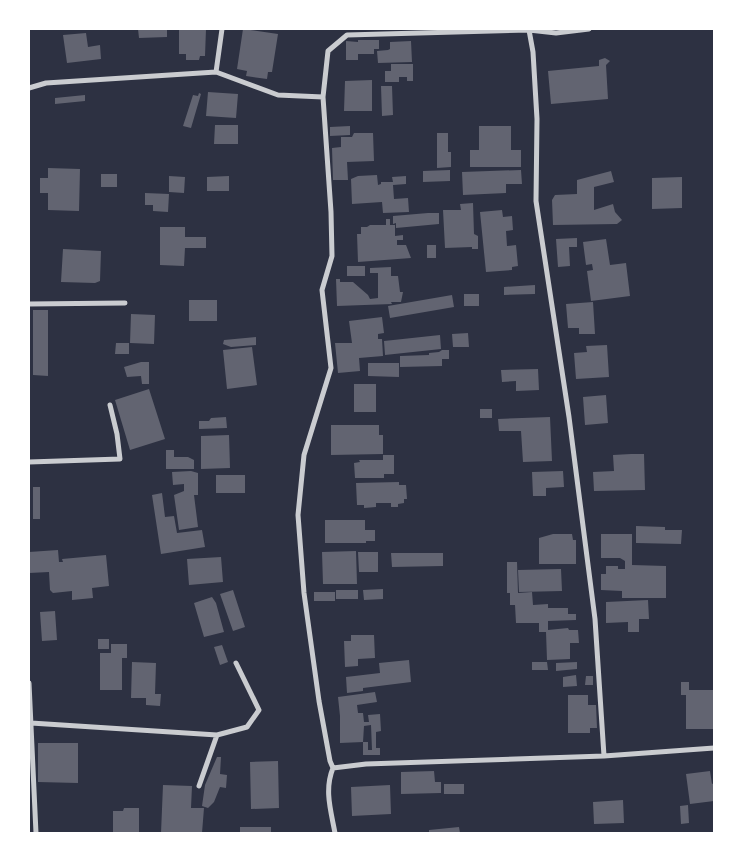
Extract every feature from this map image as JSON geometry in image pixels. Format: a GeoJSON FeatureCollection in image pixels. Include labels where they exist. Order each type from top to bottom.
{"type":"FeatureCollection","features":[{"type":"Feature","properties":{"kind":"street"},"geometry":{"type":"LineString","coordinates":[[216,72],[222,29]]}},
{"type":"Feature","properties":{"kind":"street"},"geometry":{"type":"LineString","coordinates":[[335,833],[328,794],[333,768],[330,761],[319,701],[304,593],[298,515],[304,455],[331,368],[322,290],[332,256],[323,97],[328,51],[347,35],[589,29]]}},
{"type":"Feature","properties":{"kind":"street"},"geometry":{"type":"LineString","coordinates":[[529,30],[533,52],[537,119],[536,201],[567,408],[595,619],[604,756]]}},
{"type":"Feature","properties":{"kind":"street"},"geometry":{"type":"LineString","coordinates":[[29,88],[46,83],[216,72],[278,95],[323,97]]}},
{"type":"Feature","properties":{"kind":"street"},"geometry":{"type":"LineString","coordinates":[[29,304],[125,303]]}},
{"type":"Feature","properties":{"kind":"street"},"geometry":{"type":"LineString","coordinates":[[29,462],[120,459],[117,434],[110,405]]}},
{"type":"Feature","properties":{"kind":"street"},"geometry":{"type":"LineString","coordinates":[[31,723],[216,735],[247,728],[259,710],[236,663]]}},
{"type":"Feature","properties":{"kind":"street"},"geometry":{"type":"LineString","coordinates":[[29,683],[36,833]]}},
{"type":"Feature","properties":{"kind":"street"},"geometry":{"type":"LineString","coordinates":[[199,786],[216,735]]}},
{"type":"Feature","properties":{"kind":"street"},"geometry":{"type":"LineString","coordinates":[[333,768],[366,764],[604,756],[714,748]]}},
{"type":"Feature","properties":{"kind":"building"},"geometry":{"type":"Polygon","coordinates":[[[138,29],[167,29],[167,37],[139,38],[138,29]]]}},
{"type":"Feature","properties":{"kind":"building"},"geometry":{"type":"Polygon","coordinates":[[[179,29],[206,29],[205,56],[200,56],[199,60],[186,60],[186,54],[179,54],[179,29]]]}},
{"type":"Feature","properties":{"kind":"building"},"geometry":{"type":"Polygon","coordinates":[[[243,29],[278,34],[272,72],[268,72],[267,79],[246,76],[247,71],[237,69],[243,29]]]}},
{"type":"Feature","properties":{"kind":"building"},"geometry":{"type":"Polygon","coordinates":[[[86,33],[88,47],[100,45],[101,59],[67,63],[63,35],[86,33]]]}},
{"type":"Feature","properties":{"kind":"building"},"geometry":{"type":"Polygon","coordinates":[[[358,40],[379,40],[379,49],[374,49],[374,54],[358,54],[358,60],[346,60],[346,41],[358,42],[358,40]]]}},
{"type":"Feature","properties":{"kind":"building"},"geometry":{"type":"Polygon","coordinates":[[[411,41],[412,62],[378,63],[377,51],[390,49],[390,42],[411,41]]]}},
{"type":"Feature","properties":{"kind":"building"},"geometry":{"type":"Polygon","coordinates":[[[605,58],[610,61],[606,65],[608,99],[551,104],[548,71],[599,66],[599,60],[605,58]]]}},
{"type":"Feature","properties":{"kind":"building"},"geometry":{"type":"Polygon","coordinates":[[[391,64],[413,64],[413,81],[407,81],[407,77],[399,77],[399,82],[385,82],[385,71],[391,71],[391,64]]]}},
{"type":"Feature","properties":{"kind":"building"},"geometry":{"type":"Polygon","coordinates":[[[372,80],[372,111],[344,111],[345,81],[372,80]]]}},
{"type":"Feature","properties":{"kind":"building"},"geometry":{"type":"Polygon","coordinates":[[[381,86],[392,86],[393,115],[382,116],[381,86]]]}},
{"type":"Feature","properties":{"kind":"building"},"geometry":{"type":"Polygon","coordinates":[[[208,92],[238,94],[236,118],[206,116],[208,92]]]}},
{"type":"Feature","properties":{"kind":"building"},"geometry":{"type":"Polygon","coordinates":[[[199,93],[201,94],[191,128],[183,126],[193,95],[198,96],[199,93]]]}},
{"type":"Feature","properties":{"kind":"building"},"geometry":{"type":"Polygon","coordinates":[[[85,95],[85,101],[55,104],[55,98],[85,95]]]}},
{"type":"Feature","properties":{"kind":"building"},"geometry":{"type":"Polygon","coordinates":[[[215,125],[238,125],[238,144],[214,144],[215,125]]]}},
{"type":"Feature","properties":{"kind":"building"},"geometry":{"type":"Polygon","coordinates":[[[350,126],[350,135],[330,136],[330,127],[350,126]]]}},
{"type":"Feature","properties":{"kind":"building"},"geometry":{"type":"Polygon","coordinates":[[[479,126],[511,126],[511,150],[521,150],[521,167],[470,167],[470,150],[479,150],[479,126]]]}},
{"type":"Feature","properties":{"kind":"building"},"geometry":{"type":"Polygon","coordinates":[[[354,133],[373,133],[374,161],[347,162],[348,180],[333,180],[332,148],[341,147],[341,137],[352,137],[354,133]]]}},
{"type":"Feature","properties":{"kind":"building"},"geometry":{"type":"Polygon","coordinates":[[[437,133],[448,133],[448,152],[451,152],[451,167],[437,168],[437,133]]]}},
{"type":"Feature","properties":{"kind":"building"},"geometry":{"type":"Polygon","coordinates":[[[48,168],[80,169],[79,211],[48,210],[48,193],[40,193],[40,178],[48,178],[48,168]]]}},
{"type":"Feature","properties":{"kind":"building"},"geometry":{"type":"Polygon","coordinates":[[[450,170],[450,181],[423,182],[423,171],[450,170]]]}},
{"type":"Feature","properties":{"kind":"building"},"geometry":{"type":"Polygon","coordinates":[[[521,170],[522,184],[506,184],[506,193],[463,195],[462,172],[521,170]]]}},
{"type":"Feature","properties":{"kind":"building"},"geometry":{"type":"Polygon","coordinates":[[[611,171],[614,182],[594,187],[594,210],[613,204],[615,212],[622,220],[617,224],[553,225],[552,200],[555,195],[577,194],[577,180],[611,171]]]}},
{"type":"Feature","properties":{"kind":"building"},"geometry":{"type":"Polygon","coordinates":[[[101,174],[117,174],[117,187],[101,187],[101,174]]]}},
{"type":"Feature","properties":{"kind":"building"},"geometry":{"type":"Polygon","coordinates":[[[377,175],[378,185],[381,182],[393,182],[392,177],[406,176],[406,184],[393,185],[394,199],[408,198],[409,212],[383,213],[382,202],[352,204],[351,179],[358,176],[377,175]]]}},
{"type":"Feature","properties":{"kind":"building"},"geometry":{"type":"Polygon","coordinates":[[[169,176],[185,177],[184,193],[169,192],[169,176]]]}},
{"type":"Feature","properties":{"kind":"building"},"geometry":{"type":"Polygon","coordinates":[[[229,176],[229,191],[207,191],[207,177],[229,176]]]}},
{"type":"Feature","properties":{"kind":"building"},"geometry":{"type":"Polygon","coordinates":[[[682,177],[682,208],[652,209],[652,178],[682,177]]]}},
{"type":"Feature","properties":{"kind":"building"},"geometry":{"type":"Polygon","coordinates":[[[145,193],[169,194],[168,212],[153,211],[153,205],[145,205],[145,193]]]}},
{"type":"Feature","properties":{"kind":"building"},"geometry":{"type":"Polygon","coordinates":[[[473,203],[474,234],[478,236],[478,249],[472,249],[472,247],[445,248],[443,210],[461,210],[460,204],[473,203]]]}},
{"type":"Feature","properties":{"kind":"building"},"geometry":{"type":"Polygon","coordinates":[[[502,210],[503,217],[512,216],[513,230],[506,231],[507,246],[516,245],[518,266],[512,267],[512,270],[486,272],[480,212],[502,210]]]}},
{"type":"Feature","properties":{"kind":"building"},"geometry":{"type":"Polygon","coordinates":[[[439,213],[439,224],[396,228],[396,223],[393,224],[393,216],[439,213]]]}},
{"type":"Feature","properties":{"kind":"building"},"geometry":{"type":"Polygon","coordinates":[[[386,219],[390,219],[390,225],[395,225],[395,236],[403,235],[403,240],[397,240],[397,245],[406,245],[411,258],[358,262],[357,234],[361,234],[361,227],[386,225],[386,219]]]}},
{"type":"Feature","properties":{"kind":"building"},"geometry":{"type":"Polygon","coordinates":[[[160,227],[185,227],[185,237],[206,237],[206,248],[185,248],[184,266],[160,265],[160,227]]]}},
{"type":"Feature","properties":{"kind":"building"},"geometry":{"type":"Polygon","coordinates":[[[577,238],[577,247],[569,247],[570,266],[558,267],[556,239],[577,238]]]}},
{"type":"Feature","properties":{"kind":"building"},"geometry":{"type":"Polygon","coordinates":[[[606,239],[610,265],[626,263],[630,296],[591,301],[587,271],[593,270],[592,264],[586,265],[583,242],[606,239]]]}},
{"type":"Feature","properties":{"kind":"building"},"geometry":{"type":"Polygon","coordinates":[[[427,245],[436,245],[436,258],[427,258],[427,245]]]}},
{"type":"Feature","properties":{"kind":"building"},"geometry":{"type":"Polygon","coordinates":[[[63,249],[101,251],[100,281],[95,283],[61,282],[63,249]]]}},
{"type":"Feature","properties":{"kind":"building"},"geometry":{"type":"Polygon","coordinates":[[[347,266],[365,266],[365,276],[347,276],[347,266]]]}},
{"type":"Feature","properties":{"kind":"building"},"geometry":{"type":"Polygon","coordinates":[[[391,267],[391,276],[398,276],[400,292],[403,292],[401,302],[337,306],[336,279],[340,279],[340,282],[353,282],[370,299],[378,298],[378,273],[370,273],[370,268],[391,267]]]}},
{"type":"Feature","properties":{"kind":"building"},"geometry":{"type":"Polygon","coordinates":[[[535,285],[535,294],[504,295],[504,287],[535,285]]]}},
{"type":"Feature","properties":{"kind":"building"},"geometry":{"type":"Polygon","coordinates":[[[464,294],[479,294],[479,306],[464,306],[464,294]]]}},
{"type":"Feature","properties":{"kind":"building"},"geometry":{"type":"Polygon","coordinates":[[[452,295],[454,307],[390,318],[388,306],[452,295]]]}},
{"type":"Feature","properties":{"kind":"building"},"geometry":{"type":"Polygon","coordinates":[[[189,300],[217,300],[217,321],[189,321],[189,300]]]}},
{"type":"Feature","properties":{"kind":"building"},"geometry":{"type":"Polygon","coordinates":[[[593,302],[595,334],[579,334],[579,328],[568,328],[566,304],[593,302]]]}},
{"type":"Feature","properties":{"kind":"building"},"geometry":{"type":"Polygon","coordinates":[[[33,310],[48,310],[48,376],[33,375],[33,310]]]}},
{"type":"Feature","properties":{"kind":"building"},"geometry":{"type":"Polygon","coordinates":[[[131,314],[155,315],[154,344],[130,343],[131,314]]]}},
{"type":"Feature","properties":{"kind":"building"},"geometry":{"type":"Polygon","coordinates":[[[382,317],[384,333],[378,334],[378,339],[382,339],[383,356],[359,358],[360,371],[338,373],[335,343],[352,343],[349,321],[382,317]]]}},
{"type":"Feature","properties":{"kind":"building"},"geometry":{"type":"Polygon","coordinates":[[[468,333],[469,347],[453,347],[452,334],[468,333]]]}},
{"type":"Feature","properties":{"kind":"building"},"geometry":{"type":"Polygon","coordinates":[[[440,335],[441,349],[385,355],[384,341],[440,335]]]}},
{"type":"Feature","properties":{"kind":"building"},"geometry":{"type":"Polygon","coordinates":[[[256,337],[256,345],[231,347],[223,344],[224,340],[256,337]]]}},
{"type":"Feature","properties":{"kind":"building"},"geometry":{"type":"Polygon","coordinates":[[[116,343],[129,343],[129,354],[115,354],[116,343]]]}},
{"type":"Feature","properties":{"kind":"building"},"geometry":{"type":"Polygon","coordinates":[[[607,345],[609,377],[576,379],[574,353],[587,352],[586,346],[607,345]]]}},
{"type":"Feature","properties":{"kind":"building"},"geometry":{"type":"Polygon","coordinates":[[[252,347],[257,385],[227,389],[223,350],[252,347]]]}},
{"type":"Feature","properties":{"kind":"building"},"geometry":{"type":"Polygon","coordinates":[[[449,350],[449,359],[442,359],[442,366],[400,367],[400,356],[429,355],[429,353],[449,350]]]}},
{"type":"Feature","properties":{"kind":"building"},"geometry":{"type":"Polygon","coordinates":[[[141,362],[149,362],[149,384],[142,384],[141,376],[127,377],[124,367],[141,362]]]}},
{"type":"Feature","properties":{"kind":"building"},"geometry":{"type":"Polygon","coordinates":[[[368,363],[399,363],[399,377],[368,376],[368,363]]]}},
{"type":"Feature","properties":{"kind":"building"},"geometry":{"type":"Polygon","coordinates":[[[538,369],[539,390],[516,391],[516,381],[502,382],[501,370],[538,369]]]}},
{"type":"Feature","properties":{"kind":"building"},"geometry":{"type":"Polygon","coordinates":[[[354,384],[376,384],[376,412],[354,412],[354,384]]]}},
{"type":"Feature","properties":{"kind":"building"},"geometry":{"type":"Polygon","coordinates":[[[149,389],[165,439],[130,450],[115,400],[149,389]]]}},
{"type":"Feature","properties":{"kind":"building"},"geometry":{"type":"Polygon","coordinates":[[[606,395],[608,423],[585,425],[583,397],[606,395]]]}},
{"type":"Feature","properties":{"kind":"building"},"geometry":{"type":"Polygon","coordinates":[[[480,409],[492,409],[492,418],[480,418],[480,409]]]}},
{"type":"Feature","properties":{"kind":"building"},"geometry":{"type":"Polygon","coordinates":[[[226,417],[227,428],[199,429],[199,421],[226,417]]]}},
{"type":"Feature","properties":{"kind":"building"},"geometry":{"type":"Polygon","coordinates":[[[550,417],[552,461],[523,462],[521,431],[499,431],[498,419],[550,417]]]}},
{"type":"Feature","properties":{"kind":"building"},"geometry":{"type":"Polygon","coordinates":[[[331,425],[379,425],[379,435],[383,435],[383,454],[331,455],[331,425]]]}},
{"type":"Feature","properties":{"kind":"building"},"geometry":{"type":"Polygon","coordinates":[[[229,435],[230,468],[201,469],[201,436],[229,435]]]}},
{"type":"Feature","properties":{"kind":"building"},"geometry":{"type":"Polygon","coordinates":[[[166,450],[174,450],[174,457],[188,457],[194,460],[194,469],[166,469],[166,450]]]}},
{"type":"Feature","properties":{"kind":"building"},"geometry":{"type":"Polygon","coordinates":[[[644,454],[645,490],[594,491],[593,472],[614,471],[613,455],[644,454]]]}},
{"type":"Feature","properties":{"kind":"building"},"geometry":{"type":"Polygon","coordinates":[[[383,455],[394,455],[394,474],[384,474],[384,478],[355,478],[354,463],[360,462],[359,460],[383,460],[383,455]]]}},
{"type":"Feature","properties":{"kind":"building"},"geometry":{"type":"Polygon","coordinates":[[[191,471],[198,473],[198,495],[194,495],[198,527],[179,530],[174,495],[184,491],[184,484],[173,485],[172,472],[191,471]]]}},
{"type":"Feature","properties":{"kind":"building"},"geometry":{"type":"Polygon","coordinates":[[[563,471],[564,487],[546,488],[546,496],[533,496],[532,472],[563,471]]]}},
{"type":"Feature","properties":{"kind":"building"},"geometry":{"type":"Polygon","coordinates":[[[216,475],[245,475],[245,493],[216,493],[216,475]]]}},
{"type":"Feature","properties":{"kind":"building"},"geometry":{"type":"Polygon","coordinates":[[[399,482],[399,485],[406,485],[407,499],[404,499],[404,503],[398,504],[398,507],[391,507],[391,503],[376,503],[376,507],[364,508],[364,505],[357,505],[356,483],[399,482]]]}},
{"type":"Feature","properties":{"kind":"building"},"geometry":{"type":"Polygon","coordinates":[[[33,487],[40,487],[40,519],[33,519],[33,487]]]}},
{"type":"Feature","properties":{"kind":"building"},"geometry":{"type":"Polygon","coordinates":[[[162,493],[165,517],[174,516],[177,533],[202,530],[205,547],[161,554],[152,495],[162,493]]]}},
{"type":"Feature","properties":{"kind":"building"},"geometry":{"type":"Polygon","coordinates":[[[325,520],[365,520],[365,530],[375,530],[375,541],[366,541],[366,543],[325,543],[325,520]]]}},
{"type":"Feature","properties":{"kind":"building"},"geometry":{"type":"Polygon","coordinates":[[[636,526],[665,527],[665,530],[682,530],[681,544],[636,543],[636,526]]]}},
{"type":"Feature","properties":{"kind":"building"},"geometry":{"type":"Polygon","coordinates":[[[553,534],[572,534],[573,540],[576,540],[576,564],[539,564],[539,538],[553,534]]]}},
{"type":"Feature","properties":{"kind":"building"},"geometry":{"type":"Polygon","coordinates":[[[601,534],[632,534],[632,565],[666,566],[666,598],[622,598],[622,591],[601,590],[601,574],[606,574],[606,566],[618,566],[618,569],[625,569],[625,561],[620,558],[601,558],[601,534]]]}},
{"type":"Feature","properties":{"kind":"building"},"geometry":{"type":"Polygon","coordinates":[[[58,550],[59,562],[63,562],[62,559],[106,555],[109,586],[92,588],[93,598],[72,600],[72,591],[53,593],[50,590],[49,572],[29,573],[29,552],[58,550]]]}},
{"type":"Feature","properties":{"kind":"building"},"geometry":{"type":"Polygon","coordinates":[[[356,551],[357,584],[323,584],[322,552],[356,551]]]}},
{"type":"Feature","properties":{"kind":"building"},"geometry":{"type":"Polygon","coordinates":[[[358,552],[378,552],[378,572],[359,572],[358,552]]]}},
{"type":"Feature","properties":{"kind":"building"},"geometry":{"type":"Polygon","coordinates":[[[391,553],[443,553],[443,566],[392,567],[391,553]]]}},
{"type":"Feature","properties":{"kind":"building"},"geometry":{"type":"Polygon","coordinates":[[[221,557],[223,582],[189,585],[187,559],[221,557]]]}},
{"type":"Feature","properties":{"kind":"building"},"geometry":{"type":"Polygon","coordinates":[[[507,562],[517,562],[518,593],[532,592],[533,605],[548,604],[548,608],[568,608],[568,614],[576,614],[576,620],[548,621],[548,630],[568,628],[569,630],[578,630],[579,643],[570,643],[570,659],[547,660],[546,632],[539,632],[539,623],[516,623],[515,605],[510,605],[510,593],[507,593],[507,562]]]}},
{"type":"Feature","properties":{"kind":"building"},"geometry":{"type":"Polygon","coordinates":[[[561,569],[562,591],[519,592],[518,570],[561,569]]]}},
{"type":"Feature","properties":{"kind":"building"},"geometry":{"type":"Polygon","coordinates":[[[383,589],[383,599],[364,600],[363,590],[383,589]]]}},
{"type":"Feature","properties":{"kind":"building"},"geometry":{"type":"Polygon","coordinates":[[[233,590],[245,627],[233,631],[220,594],[233,590]]]}},
{"type":"Feature","properties":{"kind":"building"},"geometry":{"type":"Polygon","coordinates":[[[336,590],[358,590],[358,599],[336,599],[336,590]]]}},
{"type":"Feature","properties":{"kind":"building"},"geometry":{"type":"Polygon","coordinates":[[[314,592],[335,592],[335,601],[314,601],[314,592]]]}},
{"type":"Feature","properties":{"kind":"building"},"geometry":{"type":"Polygon","coordinates":[[[212,597],[216,603],[224,632],[204,637],[194,603],[212,597]]]}},
{"type":"Feature","properties":{"kind":"building"},"geometry":{"type":"Polygon","coordinates":[[[648,600],[649,619],[639,619],[639,632],[628,632],[628,622],[606,623],[606,602],[648,600]]]}},
{"type":"Feature","properties":{"kind":"building"},"geometry":{"type":"Polygon","coordinates":[[[55,611],[57,640],[42,641],[40,612],[55,611]]]}},
{"type":"Feature","properties":{"kind":"building"},"geometry":{"type":"Polygon","coordinates":[[[351,635],[374,635],[375,658],[358,659],[358,666],[345,667],[344,641],[351,641],[351,635]]]}},
{"type":"Feature","properties":{"kind":"building"},"geometry":{"type":"Polygon","coordinates":[[[98,639],[109,639],[109,649],[98,649],[98,639]]]}},
{"type":"Feature","properties":{"kind":"building"},"geometry":{"type":"Polygon","coordinates":[[[111,644],[127,644],[127,658],[122,658],[122,690],[100,690],[100,653],[111,653],[111,644]]]}},
{"type":"Feature","properties":{"kind":"building"},"geometry":{"type":"Polygon","coordinates":[[[222,645],[228,662],[220,665],[214,647],[222,645]]]}},
{"type":"Feature","properties":{"kind":"building"},"geometry":{"type":"Polygon","coordinates":[[[409,660],[411,682],[363,688],[363,691],[347,693],[346,677],[380,673],[379,663],[409,660]]]}},
{"type":"Feature","properties":{"kind":"building"},"geometry":{"type":"Polygon","coordinates":[[[132,662],[156,663],[155,694],[161,694],[160,706],[146,705],[146,698],[131,698],[132,662]]]}},
{"type":"Feature","properties":{"kind":"building"},"geometry":{"type":"Polygon","coordinates":[[[532,662],[547,662],[548,670],[532,670],[532,662]]]}},
{"type":"Feature","properties":{"kind":"building"},"geometry":{"type":"Polygon","coordinates":[[[577,662],[577,669],[556,671],[556,663],[577,662]]]}},
{"type":"Feature","properties":{"kind":"building"},"geometry":{"type":"Polygon","coordinates":[[[576,675],[577,686],[563,687],[563,677],[576,675]]]}},
{"type":"Feature","properties":{"kind":"building"},"geometry":{"type":"Polygon","coordinates":[[[586,676],[593,676],[593,685],[585,685],[586,676]]]}},
{"type":"Feature","properties":{"kind":"building"},"geometry":{"type":"Polygon","coordinates":[[[681,682],[689,682],[689,690],[714,690],[714,729],[686,729],[686,695],[681,695],[681,682]]]}},
{"type":"Feature","properties":{"kind":"building"},"geometry":{"type":"Polygon","coordinates":[[[375,692],[377,702],[357,705],[358,713],[363,713],[364,722],[369,722],[368,715],[380,714],[381,731],[376,732],[376,748],[380,748],[380,755],[363,755],[363,742],[340,743],[338,697],[375,692]],[[371,725],[364,726],[363,742],[368,742],[368,750],[372,750],[371,725]]]}},
{"type":"Feature","properties":{"kind":"building"},"geometry":{"type":"Polygon","coordinates":[[[568,695],[588,695],[588,705],[596,705],[597,728],[590,728],[590,733],[568,733],[568,695]]]}},
{"type":"Feature","properties":{"kind":"building"},"geometry":{"type":"Polygon","coordinates":[[[38,743],[78,743],[78,783],[38,782],[38,743]]]}},
{"type":"Feature","properties":{"kind":"building"},"geometry":{"type":"Polygon","coordinates":[[[217,757],[221,757],[220,774],[227,775],[226,788],[220,787],[214,802],[208,808],[202,806],[205,785],[217,757]]]}},
{"type":"Feature","properties":{"kind":"building"},"geometry":{"type":"Polygon","coordinates":[[[278,761],[279,808],[251,809],[250,762],[278,761]]]}},
{"type":"Feature","properties":{"kind":"building"},"geometry":{"type":"Polygon","coordinates":[[[434,771],[435,782],[441,782],[441,793],[401,794],[401,772],[434,771]]]}},
{"type":"Feature","properties":{"kind":"building"},"geometry":{"type":"Polygon","coordinates":[[[710,771],[712,784],[714,783],[714,801],[690,804],[686,774],[710,771]]]}},
{"type":"Feature","properties":{"kind":"building"},"geometry":{"type":"Polygon","coordinates":[[[444,784],[464,784],[464,794],[444,794],[444,784]]]}},
{"type":"Feature","properties":{"kind":"building"},"geometry":{"type":"Polygon","coordinates":[[[163,785],[192,786],[191,808],[204,808],[202,833],[161,833],[163,785]]]}},
{"type":"Feature","properties":{"kind":"building"},"geometry":{"type":"Polygon","coordinates":[[[390,785],[391,814],[352,816],[351,787],[390,785]]]}},
{"type":"Feature","properties":{"kind":"building"},"geometry":{"type":"Polygon","coordinates":[[[623,800],[624,823],[594,824],[593,802],[623,800]]]}},
{"type":"Feature","properties":{"kind":"building"},"geometry":{"type":"Polygon","coordinates":[[[688,805],[689,823],[681,824],[680,806],[688,805]]]}},
{"type":"Feature","properties":{"kind":"building"},"geometry":{"type":"Polygon","coordinates":[[[124,808],[139,808],[139,833],[113,833],[113,811],[123,811],[124,808]]]}},
{"type":"Feature","properties":{"kind":"building"},"geometry":{"type":"Polygon","coordinates":[[[240,827],[271,827],[271,833],[240,833],[240,827]]]}},
{"type":"Feature","properties":{"kind":"building"},"geometry":{"type":"Polygon","coordinates":[[[459,827],[460,833],[429,833],[429,830],[459,827]]]}}]}
